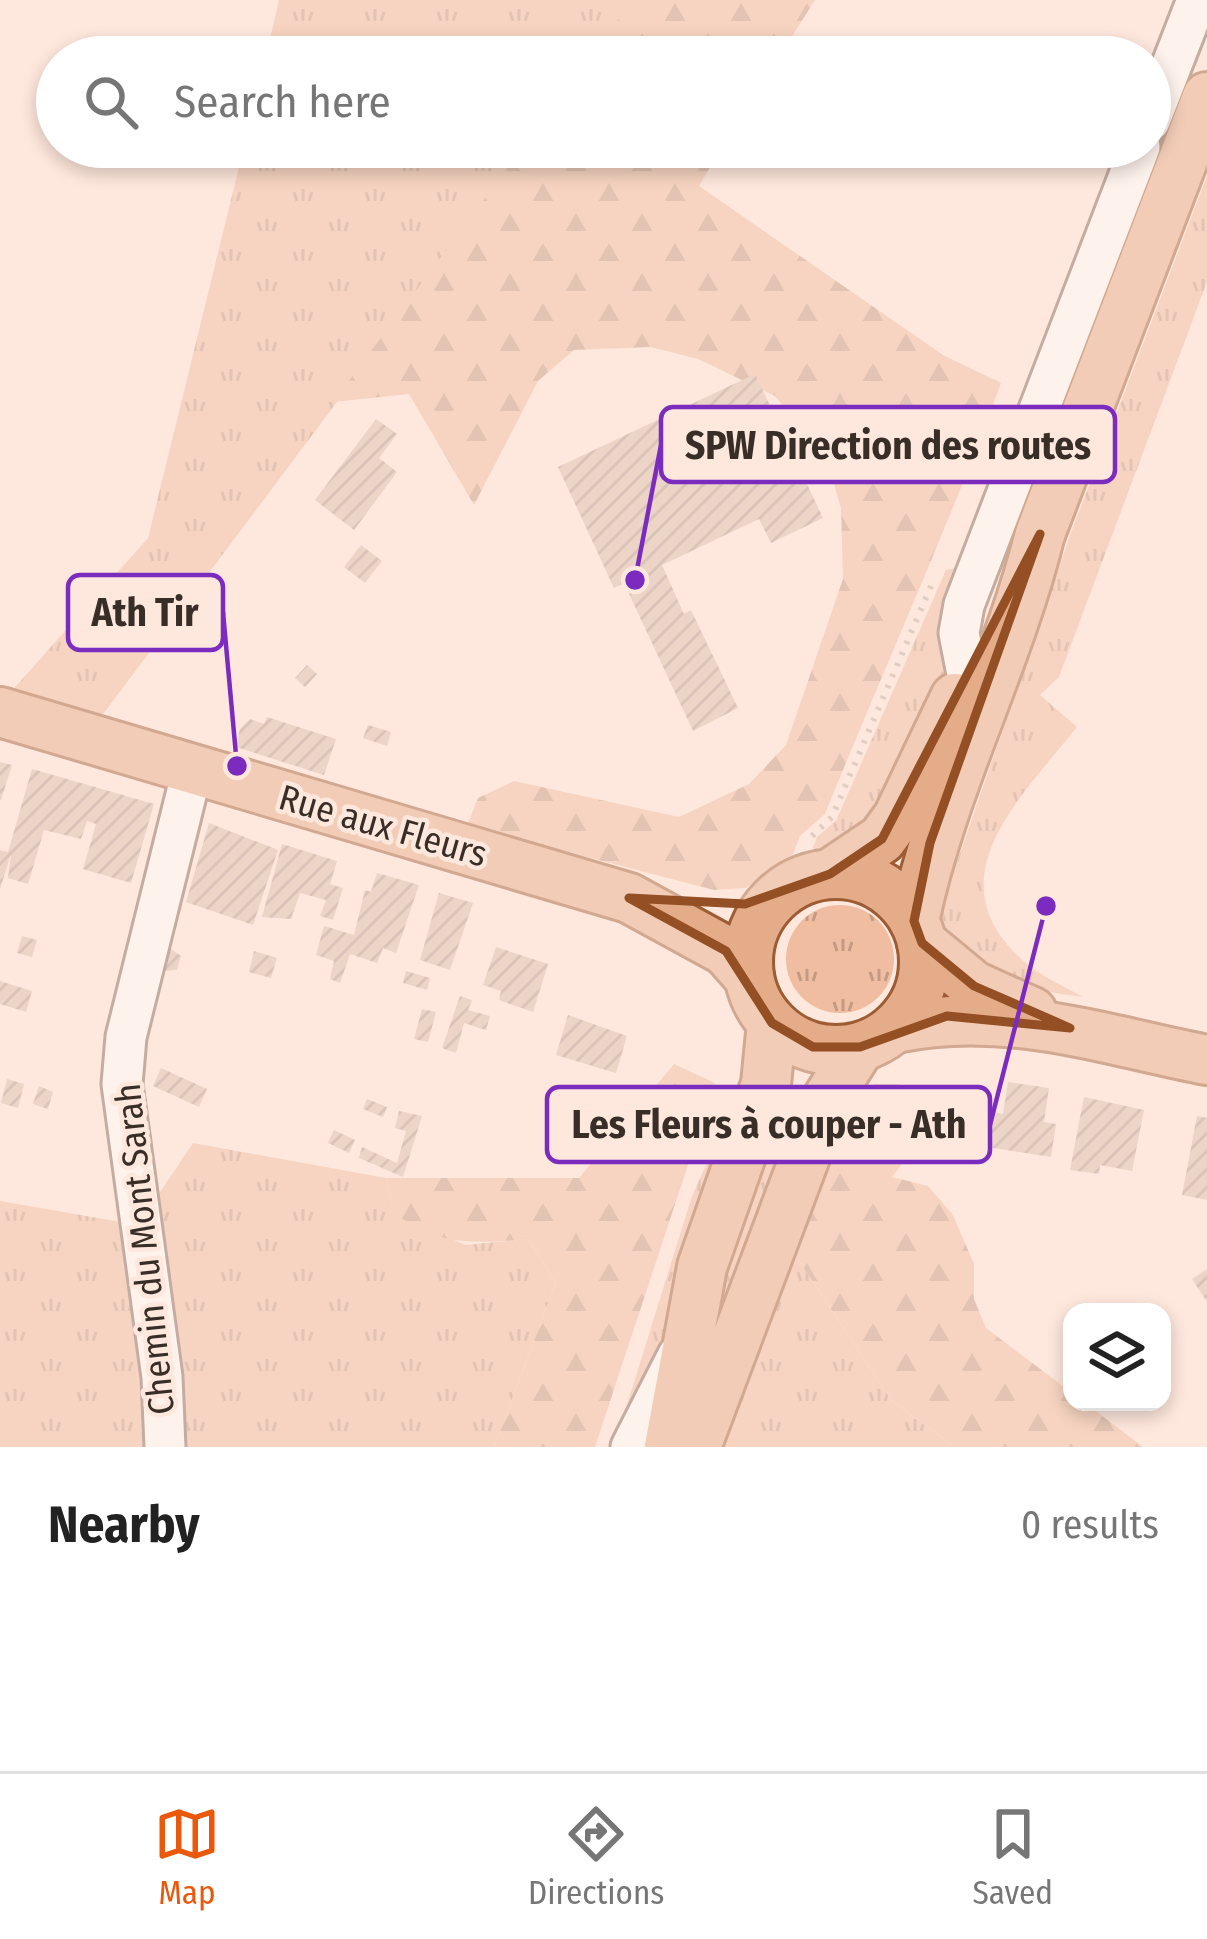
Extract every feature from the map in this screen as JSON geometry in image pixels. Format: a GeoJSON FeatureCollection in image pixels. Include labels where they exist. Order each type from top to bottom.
{"type":"FeatureCollection","features":[{"type":"Feature","properties":{"kind":"main road"},"geometry":{"type":"LineString","coordinates":[[696,1447],[826,1100],[920,989],[918,932],[930,843],[1021,608],[1040,534],[1207,97]]}},
{"type":"Feature","properties":{"kind":"main road"},"geometry":{"type":"LineString","coordinates":[[669,1447],[689,1334],[720,1205],[766,1084],[772,1023],[749,977],[751,939],[802,884],[882,839],[898,817],[1040,534]]}},
{"type":"Feature","properties":{"kind":"main road","name":"Rue aux Fleurs"},"geometry":{"type":"LineString","coordinates":[[0,712],[628,898],[726,951],[749,977]]}},
{"type":"Feature","properties":{"kind":"main road"},"geometry":{"type":"LineString","coordinates":[[802,884],[879,885],[918,932],[974,986],[1070,1028]]}},
{"type":"Feature","properties":{"kind":"main road","name":"Rue aux Fleurs"},"geometry":{"type":"LineString","coordinates":[[628,898],[745,904],[802,884]]}},
{"type":"Feature","properties":{"kind":"main road"},"geometry":{"type":"LineString","coordinates":[[772,1023],[813,1047],[878,1037],[947,1016],[1070,1028],[1207,1060]]}},
{"type":"Feature","properties":{"kind":"street"},"geometry":{"type":"LineString","coordinates":[[1171,67],[1197,0]]}},
{"type":"Feature","properties":{"kind":"street"},"geometry":{"type":"LineString","coordinates":[[967,674],[958,632],[964,605],[1132,168]]}},
{"type":"Feature","properties":{"kind":"street","name":"Chemin du Mont Sarah"},"geometry":{"type":"LineString","coordinates":[[165,1447],[162,1377],[122,1084],[126,1037],[192,771]]}},
{"type":"Feature","properties":{"kind":"street"},"geometry":{"type":"LineString","coordinates":[[631,1447],[689,1334]]}},
{"type":"Feature","properties":{"kind":"path"},"geometry":{"type":"LineString","coordinates":[[802,884],[796,858],[832,817],[939,569]]}},
{"type":"Feature","properties":{"kind":"highlighted area"},"geometry":{"type":"Polygon","coordinates":[[[1040,534],[930,843],[914,921],[922,943],[974,986],[1070,1028],[947,1016],[860,1047],[813,1047],[772,1023],[726,951],[629,898],[745,904],[830,874],[882,839],[1040,534]]]}},
{"type":"Feature","properties":{"kind":"green space"},"geometry":{"type":"Polygon","coordinates":[[[279,0],[641,0],[613,36],[271,36],[279,0]]]}},
{"type":"Feature","properties":{"kind":"green space"},"geometry":{"type":"Polygon","coordinates":[[[633,0],[815,0],[792,36],[606,36],[633,0]]]}},
{"type":"Feature","properties":{"kind":"green space"},"geometry":{"type":"Polygon","coordinates":[[[239,168],[512,168],[86,737],[0,704],[148,538],[239,168]]]}},
{"type":"Feature","properties":{"kind":"green space"},"geometry":{"type":"Polygon","coordinates":[[[507,168],[710,168],[699,186],[943,355],[1001,383],[825,814],[800,836],[788,867],[745,888],[714,890],[467,826],[478,798],[514,781],[679,817],[749,784],[786,745],[843,579],[841,508],[825,454],[775,396],[698,359],[651,347],[574,350],[538,381],[474,505],[409,394],[333,402],[507,168]]]}},
{"type":"Feature","properties":{"kind":"green space"},"geometry":{"type":"Polygon","coordinates":[[[1207,176],[1207,282],[1059,677],[1040,695],[1077,727],[1010,812],[994,841],[985,872],[985,902],[999,933],[1027,964],[1083,997],[1017,986],[973,969],[943,939],[936,910],[938,860],[957,862],[1072,530],[1207,176]]]}},
{"type":"Feature","properties":{"kind":"green space"},"geometry":{"type":"Polygon","coordinates":[[[957,568],[965,578],[951,676],[887,820],[819,854],[813,848],[817,837],[836,821],[946,570],[957,568]]]}},
{"type":"Feature","properties":{"kind":"green space"},"geometry":{"type":"Polygon","coordinates":[[[840,905],[861,909],[878,921],[890,938],[894,959],[890,980],[878,997],[861,1009],[840,1013],[819,1009],[802,997],[790,980],[786,959],[790,938],[802,921],[819,909],[840,905]]]}},
{"type":"Feature","properties":{"kind":"green space"},"geometry":{"type":"Polygon","coordinates":[[[674,1064],[715,1083],[595,1447],[494,1447],[556,1282],[528,1239],[457,1240],[410,1224],[394,1213],[386,1178],[579,1178],[674,1064]]]}},
{"type":"Feature","properties":{"kind":"green space"},"geometry":{"type":"Polygon","coordinates":[[[875,1084],[899,1084],[921,1105],[927,1131],[892,1177],[928,1186],[953,1215],[974,1264],[974,1299],[986,1328],[1063,1386],[1063,1411],[1096,1411],[1143,1447],[955,1447],[892,1401],[791,1249],[853,1095],[875,1084]]]}},
{"type":"Feature","properties":{"kind":"green space"},"geometry":{"type":"Polygon","coordinates":[[[729,1114],[734,1115],[679,1330],[621,1424],[692,1196],[729,1114]]]}},
{"type":"Feature","properties":{"kind":"green space"},"geometry":{"type":"Polygon","coordinates":[[[806,1120],[707,1375],[704,1306],[770,1121],[790,1127],[806,1120]]]}},
{"type":"Feature","properties":{"kind":"green space"},"geometry":{"type":"Polygon","coordinates":[[[193,1143],[386,1178],[394,1212],[465,1245],[528,1239],[556,1282],[494,1447],[0,1447],[0,1201],[138,1225],[193,1143]]]}},
{"type":"Feature","properties":{"kind":"green space"},"geometry":{"type":"Polygon","coordinates":[[[791,1249],[892,1401],[955,1447],[716,1447],[791,1249]]]}},
{"type":"Feature","properties":{"kind":"building"},"geometry":{"type":"Polygon","coordinates":[[[755,374],[823,518],[771,543],[759,519],[662,565],[684,614],[691,610],[738,708],[693,731],[624,583],[614,588],[558,467],[755,374]]]}},
{"type":"Feature","properties":{"kind":"building"},"geometry":{"type":"Polygon","coordinates":[[[376,419],[397,434],[379,458],[397,472],[354,530],[315,500],[376,419]]]}},
{"type":"Feature","properties":{"kind":"building"},"geometry":{"type":"Polygon","coordinates":[[[361,545],[382,561],[365,583],[344,567],[361,545]]]}},
{"type":"Feature","properties":{"kind":"building"},"geometry":{"type":"Polygon","coordinates":[[[307,665],[317,674],[305,687],[295,678],[307,665]]]}},
{"type":"Feature","properties":{"kind":"building"},"geometry":{"type":"Polygon","coordinates":[[[267,717],[336,739],[324,775],[236,747],[240,729],[250,719],[264,724],[267,717]]]}},
{"type":"Feature","properties":{"kind":"building"},"geometry":{"type":"Polygon","coordinates":[[[368,725],[391,732],[387,746],[363,738],[368,725]]]}},
{"type":"Feature","properties":{"kind":"building"},"geometry":{"type":"Polygon","coordinates":[[[0,762],[12,765],[1,800],[0,800],[0,762]]]}},
{"type":"Feature","properties":{"kind":"building"},"geometry":{"type":"Polygon","coordinates":[[[32,769],[154,804],[131,883],[83,869],[96,824],[87,821],[81,839],[44,830],[28,884],[8,878],[11,854],[0,889],[0,850],[8,852],[32,769]]]}},
{"type":"Feature","properties":{"kind":"building"},"geometry":{"type":"Polygon","coordinates":[[[209,823],[278,850],[253,925],[186,902],[209,823]]]}},
{"type":"Feature","properties":{"kind":"building"},"geometry":{"type":"Polygon","coordinates":[[[282,844],[337,861],[330,884],[343,888],[333,920],[320,916],[326,900],[300,893],[291,919],[262,917],[282,844]]]}},
{"type":"Feature","properties":{"kind":"building"},"geometry":{"type":"Polygon","coordinates":[[[377,873],[419,885],[396,953],[383,948],[377,963],[350,954],[340,983],[330,979],[334,961],[316,955],[324,926],[354,935],[365,890],[371,892],[377,873]]]}},
{"type":"Feature","properties":{"kind":"building"},"geometry":{"type":"Polygon","coordinates":[[[439,893],[473,903],[450,970],[420,960],[439,893]]]}},
{"type":"Feature","properties":{"kind":"building"},"geometry":{"type":"Polygon","coordinates":[[[22,936],[37,940],[32,957],[17,953],[22,936]]]}},
{"type":"Feature","properties":{"kind":"building"},"geometry":{"type":"Polygon","coordinates":[[[496,947],[548,964],[533,1012],[499,1000],[501,991],[483,985],[496,947]]]}},
{"type":"Feature","properties":{"kind":"building"},"geometry":{"type":"Polygon","coordinates":[[[171,949],[181,956],[177,970],[164,971],[159,959],[171,949]]]}},
{"type":"Feature","properties":{"kind":"building"},"geometry":{"type":"Polygon","coordinates":[[[254,951],[277,958],[271,978],[249,972],[254,951]]]}},
{"type":"Feature","properties":{"kind":"building"},"geometry":{"type":"Polygon","coordinates":[[[406,971],[430,978],[427,990],[403,983],[406,971]]]}},
{"type":"Feature","properties":{"kind":"building"},"geometry":{"type":"Polygon","coordinates":[[[0,981],[32,991],[26,1012],[0,1004],[0,981]]]}},
{"type":"Feature","properties":{"kind":"building"},"geometry":{"type":"Polygon","coordinates":[[[460,996],[472,1000],[468,1010],[490,1016],[486,1030],[464,1023],[456,1053],[442,1048],[460,996]]]}},
{"type":"Feature","properties":{"kind":"building"},"geometry":{"type":"Polygon","coordinates":[[[422,1009],[436,1012],[428,1042],[414,1039],[422,1009]]]}},
{"type":"Feature","properties":{"kind":"building"},"geometry":{"type":"Polygon","coordinates":[[[568,1015],[627,1036],[616,1073],[556,1055],[568,1015]]]}},
{"type":"Feature","properties":{"kind":"building"},"geometry":{"type":"Polygon","coordinates":[[[161,1068],[207,1089],[199,1107],[153,1086],[161,1068]]]}},
{"type":"Feature","properties":{"kind":"building"},"geometry":{"type":"Polygon","coordinates":[[[7,1079],[24,1084],[18,1108],[1,1103],[7,1079]]]}},
{"type":"Feature","properties":{"kind":"building"},"geometry":{"type":"Polygon","coordinates":[[[1008,1082],[1049,1088],[1044,1122],[1056,1124],[1051,1157],[981,1146],[987,1111],[1003,1114],[1008,1082]]]}},
{"type":"Feature","properties":{"kind":"building"},"geometry":{"type":"Polygon","coordinates":[[[39,1086],[53,1092],[48,1109],[33,1104],[39,1086]]]}},
{"type":"Feature","properties":{"kind":"building"},"geometry":{"type":"Polygon","coordinates":[[[1084,1097],[1144,1110],[1132,1171],[1100,1165],[1099,1174],[1070,1170],[1084,1097]]]}},
{"type":"Feature","properties":{"kind":"building"},"geometry":{"type":"Polygon","coordinates":[[[367,1099],[387,1107],[383,1117],[363,1109],[367,1099]]]}},
{"type":"Feature","properties":{"kind":"building"},"geometry":{"type":"Polygon","coordinates":[[[399,1111],[422,1116],[403,1177],[359,1158],[362,1147],[397,1163],[406,1131],[395,1128],[399,1111]]]}},
{"type":"Feature","properties":{"kind":"building"},"geometry":{"type":"Polygon","coordinates":[[[1197,1116],[1207,1118],[1207,1200],[1182,1195],[1197,1116]]]}},
{"type":"Feature","properties":{"kind":"building"},"geometry":{"type":"Polygon","coordinates":[[[334,1130],[355,1140],[349,1153],[328,1143],[334,1130]]]}},
{"type":"Feature","properties":{"kind":"building"},"geometry":{"type":"Polygon","coordinates":[[[1207,1269],[1207,1302],[1192,1279],[1207,1269]]]}},
{"type":"Feature","properties":{"kind":"place","name":"SPW Direction des routes"},"geometry":{"type":"Point","coordinates":[635,580]}},
{"type":"Feature","properties":{"kind":"place","name":"Ath Tir"},"geometry":{"type":"Point","coordinates":[237,766]}},
{"type":"Feature","properties":{"kind":"place","name":"Les Fleurs à couper - Ath"},"geometry":{"type":"Point","coordinates":[1046,906]}}]}
